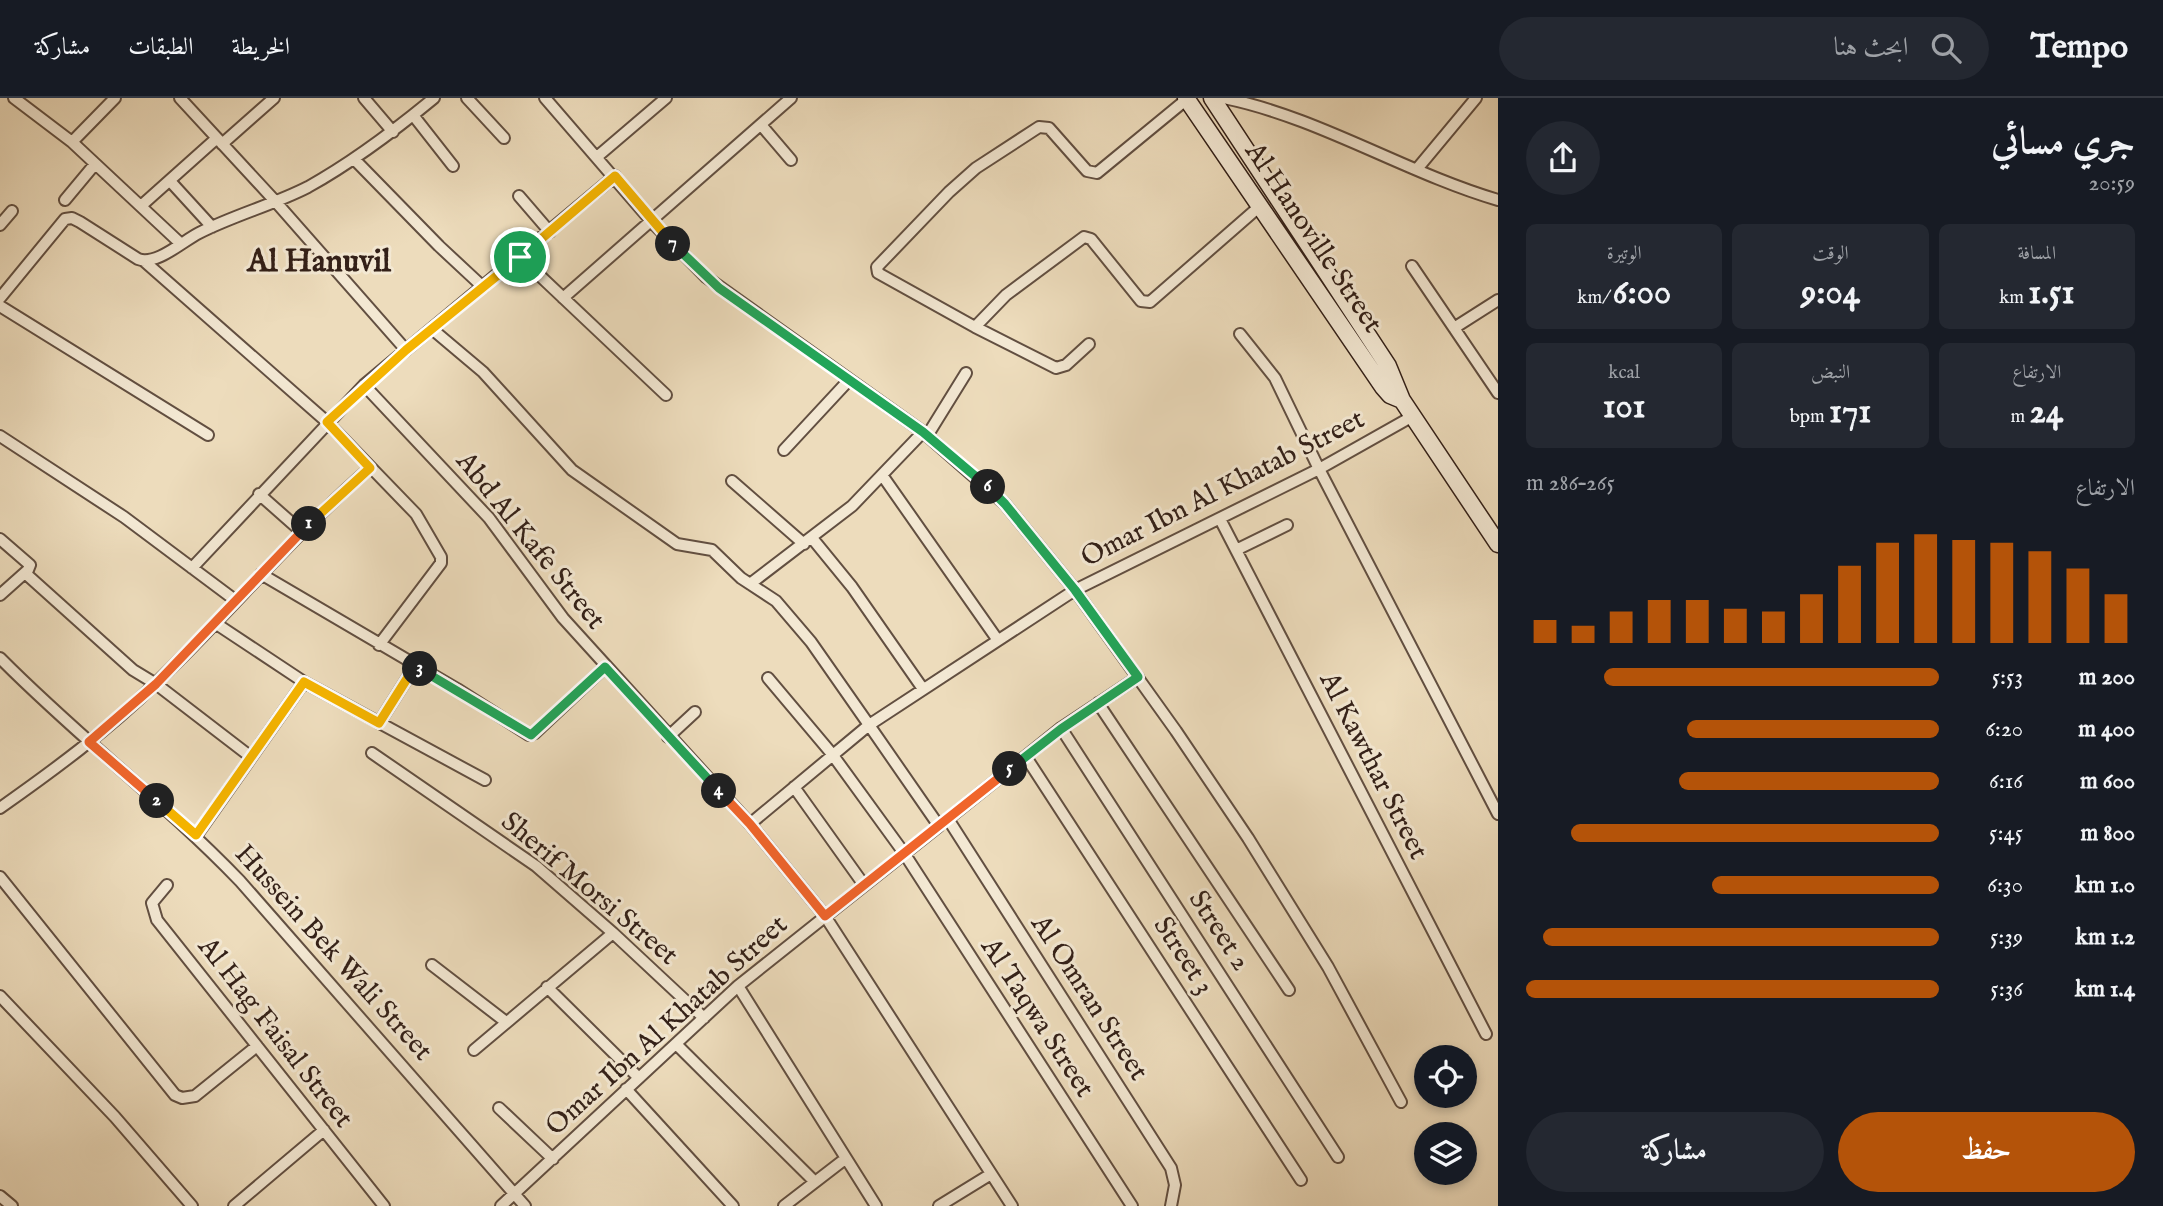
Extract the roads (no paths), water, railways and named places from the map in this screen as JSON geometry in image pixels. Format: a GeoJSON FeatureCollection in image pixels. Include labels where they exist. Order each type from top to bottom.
{"type":"FeatureCollection","features":[{"type":"Feature","properties":{"kind":"street"},"geometry":{"type":"LineString","coordinates":[[72,142],[114,98]]}},
{"type":"Feature","properties":{"kind":"street"},"geometry":{"type":"LineString","coordinates":[[180,98],[406,350]]}},
{"type":"Feature","properties":{"kind":"street"},"geometry":{"type":"LineString","coordinates":[[142,205],[274,98]]}},
{"type":"Feature","properties":{"kind":"street"},"geometry":{"type":"LineString","coordinates":[[364,98],[393,132]]}},
{"type":"Feature","properties":{"kind":"street"},"geometry":{"type":"LineString","coordinates":[[144,261],[153,259],[212,227],[306,188],[393,132],[434,98]]}},
{"type":"Feature","properties":{"kind":"street"},"geometry":{"type":"LineString","coordinates":[[467,98],[504,138]]}},
{"type":"Feature","properties":{"kind":"street"},"geometry":{"type":"LineString","coordinates":[[545,98],[598,156],[652,222],[712,283],[925,434],[1005,504],[1075,590],[1248,838],[1328,967],[1401,1102]]}},
{"type":"Feature","properties":{"kind":"street"},"geometry":{"type":"LineString","coordinates":[[598,156],[666,98]]}},
{"type":"Feature","properties":{"kind":"street"},"geometry":{"type":"LineString","coordinates":[[563,298],[791,98]]}},
{"type":"Feature","properties":{"kind":"street"},"geometry":{"type":"LineString","coordinates":[[1089,344],[1066,365],[1056,368],[975,327],[876,271],[877,267],[948,192],[976,169],[1039,127],[1049,128],[1087,171],[1097,173],[1187,98]]}},
{"type":"Feature","properties":{"kind":"street","name":"Al Hanoville Street"},"geometry":{"type":"LineString","coordinates":[[1187,98],[1383,387],[1390,396],[1402,400]]}},
{"type":"Feature","properties":{"kind":"street","name":"Al Hanoville Street"},"geometry":{"type":"LineString","coordinates":[[1212,98],[1388,366],[1402,400],[1498,544]]}},
{"type":"Feature","properties":{"kind":"street"},"geometry":{"type":"LineString","coordinates":[[1224,98],[1282,114],[1372,153],[1498,200]]}},
{"type":"Feature","properties":{"kind":"street"},"geometry":{"type":"LineString","coordinates":[[1417,169],[1476,98]]}},
{"type":"Feature","properties":{"kind":"street"},"geometry":{"type":"LineString","coordinates":[[17,99],[72,142],[180,243]]}},
{"type":"Feature","properties":{"kind":"street"},"geometry":{"type":"LineString","coordinates":[[413,115],[453,166]]}},
{"type":"Feature","properties":{"kind":"street"},"geometry":{"type":"LineString","coordinates":[[762,126],[791,160]]}},
{"type":"Feature","properties":{"kind":"street"},"geometry":{"type":"LineString","coordinates":[[354,159],[483,287]]}},
{"type":"Feature","properties":{"kind":"street"},"geometry":{"type":"LineString","coordinates":[[65,200],[94,164]]}},
{"type":"Feature","properties":{"kind":"street"},"geometry":{"type":"LineString","coordinates":[[191,568],[364,385],[615,176]]}},
{"type":"Feature","properties":{"kind":"street"},"geometry":{"type":"LineString","coordinates":[[170,181],[212,227]]}},
{"type":"Feature","properties":{"kind":"street"},"geometry":{"type":"LineString","coordinates":[[519,196],[550,232]]}},
{"type":"Feature","properties":{"kind":"street"},"geometry":{"type":"LineString","coordinates":[[975,327],[1006,295],[1084,237],[1091,239],[1142,301],[1150,302],[1259,206]]}},
{"type":"Feature","properties":{"kind":"street"},"geometry":{"type":"LineString","coordinates":[[0,225],[12,211]]}},
{"type":"Feature","properties":{"kind":"street"},"geometry":{"type":"LineString","coordinates":[[0,298],[65,219],[72,218],[144,261],[327,422],[416,514],[441,557],[441,563],[379,645]]}},
{"type":"Feature","properties":{"kind":"street"},"geometry":{"type":"LineString","coordinates":[[520,257],[666,395]]}},
{"type":"Feature","properties":{"kind":"street"},"geometry":{"type":"LineString","coordinates":[[1412,266],[1498,393]]}},
{"type":"Feature","properties":{"kind":"street"},"geometry":{"type":"LineString","coordinates":[[1454,328],[1498,300]]}},
{"type":"Feature","properties":{"kind":"street"},"geometry":{"type":"LineString","coordinates":[[0,306],[208,435]]}},
{"type":"Feature","properties":{"kind":"street"},"geometry":{"type":"LineString","coordinates":[[432,329],[483,372],[572,470],[677,544],[712,550],[750,583],[776,601],[811,642],[939,827]]}},
{"type":"Feature","properties":{"kind":"street"},"geometry":{"type":"LineString","coordinates":[[1240,334],[1275,378],[1319,469],[1498,814]]}},
{"type":"Feature","properties":{"kind":"street"},"geometry":{"type":"LineString","coordinates":[[750,583],[852,506],[925,434],[966,373]]}},
{"type":"Feature","properties":{"kind":"street"},"geometry":{"type":"LineString","coordinates":[[784,450],[849,380]]}},
{"type":"Feature","properties":{"kind":"street","name":"Abd Al Kafe Street"},"geometry":{"type":"LineString","coordinates":[[364,385],[489,519],[563,618],[668,737],[750,824],[825,916],[1012,1206]]}},
{"type":"Feature","properties":{"kind":"street","name":"Omar Ibn Al Khatab Street"},"geometry":{"type":"LineString","coordinates":[[750,824],[869,725],[1075,590],[1319,469],[1413,416]]}},
{"type":"Feature","properties":{"kind":"street"},"geometry":{"type":"LineString","coordinates":[[0,436],[124,517],[235,600]]}},
{"type":"Feature","properties":{"kind":"street"},"geometry":{"type":"LineString","coordinates":[[0,808],[89,742],[156,684],[328,504],[370,468]]}},
{"type":"Feature","properties":{"kind":"street"},"geometry":{"type":"LineString","coordinates":[[882,475],[997,639]]}},
{"type":"Feature","properties":{"kind":"street"},"geometry":{"type":"LineString","coordinates":[[732,481],[808,541],[852,587],[923,688]]}},
{"type":"Feature","properties":{"kind":"street"},"geometry":{"type":"LineString","coordinates":[[259,495],[302,532]]}},
{"type":"Feature","properties":{"kind":"street","name":"Al Kawthar Street"},"geometry":{"type":"LineString","coordinates":[[1220,519],[1486,1034]]}},
{"type":"Feature","properties":{"kind":"street"},"geometry":{"type":"LineString","coordinates":[[1236,550],[1287,525]]}},
{"type":"Feature","properties":{"kind":"street"},"geometry":{"type":"LineString","coordinates":[[0,539],[28,562],[29,568],[0,595]]}},
{"type":"Feature","properties":{"kind":"street"},"geometry":{"type":"LineString","coordinates":[[25,573],[133,670],[156,684],[251,757]]}},
{"type":"Feature","properties":{"kind":"street"},"geometry":{"type":"LineString","coordinates":[[261,575],[531,735],[605,667]]}},
{"type":"Feature","properties":{"kind":"street"},"geometry":{"type":"LineString","coordinates":[[215,623],[304,682],[485,780]]}},
{"type":"Feature","properties":{"kind":"street","name":"Hussein Bek Wali Street"},"geometry":{"type":"LineString","coordinates":[[0,659],[89,742],[196,835],[240,881],[525,1206]]}},
{"type":"Feature","properties":{"kind":"street"},"geometry":{"type":"LineString","coordinates":[[379,723],[415,666]]}},
{"type":"Feature","properties":{"kind":"street","name":"Omar Ibn Al Khatab Street"},"geometry":{"type":"LineString","coordinates":[[501,1206],[738,986],[1061,729],[1138,677]]}},
{"type":"Feature","properties":{"kind":"street","name":"Al Taqwa Street"},"geometry":{"type":"LineString","coordinates":[[768,678],[832,754],[904,853],[1132,1206]]}},
{"type":"Feature","properties":{"kind":"street"},"geometry":{"type":"LineString","coordinates":[[196,835],[304,682]]}},
{"type":"Feature","properties":{"kind":"street"},"geometry":{"type":"LineString","coordinates":[[1098,703],[1289,990]]}},
{"type":"Feature","properties":{"kind":"street"},"geometry":{"type":"LineString","coordinates":[[668,737],[695,712]]}},
{"type":"Feature","properties":{"kind":"street","name":"Street 2"},"geometry":{"type":"LineString","coordinates":[[1061,729],[1338,1157]]}},
{"type":"Feature","properties":{"kind":"street","name":"Sherif Morsi Street"},"geometry":{"type":"LineString","coordinates":[[372,753],[536,866],[704,1018]]}},
{"type":"Feature","properties":{"kind":"street","name":"Street 3"},"geometry":{"type":"LineString","coordinates":[[1026,757],[1301,1180]]}},
{"type":"Feature","properties":{"kind":"street"},"geometry":{"type":"LineString","coordinates":[[794,786],[864,885]]}},
{"type":"Feature","properties":{"kind":"street","name":"Al Omran Street"},"geometry":{"type":"LineString","coordinates":[[948,819],[1171,1168],[1175,1185],[1171,1206]]}},
{"type":"Feature","properties":{"kind":"street"},"geometry":{"type":"LineString","coordinates":[[0,877],[175,1095],[182,1098],[195,1096],[257,1046]]}},
{"type":"Feature","properties":{"kind":"street","name":"Al Hag Faisal Street"},"geometry":{"type":"LineString","coordinates":[[167,885],[155,898],[153,915],[384,1206]]}},
{"type":"Feature","properties":{"kind":"street"},"geometry":{"type":"LineString","coordinates":[[474,1050],[613,933]]}},
{"type":"Feature","properties":{"kind":"street"},"geometry":{"type":"LineString","coordinates":[[432,965],[506,1022]]}},
{"type":"Feature","properties":{"kind":"street"},"geometry":{"type":"LineString","coordinates":[[738,986],[876,1206]]}},
{"type":"Feature","properties":{"kind":"street"},"geometry":{"type":"LineString","coordinates":[[547,987],[639,1078]]}},
{"type":"Feature","properties":{"kind":"street"},"geometry":{"type":"LineString","coordinates":[[0,996],[115,1117],[192,1206]]}},
{"type":"Feature","properties":{"kind":"street"},"geometry":{"type":"LineString","coordinates":[[676,1044],[814,1181]]}},
{"type":"Feature","properties":{"kind":"street"},"geometry":{"type":"LineString","coordinates":[[626,1089],[733,1206]]}},
{"type":"Feature","properties":{"kind":"street"},"geometry":{"type":"LineString","coordinates":[[499,1108],[553,1159]]}},
{"type":"Feature","properties":{"kind":"street"},"geometry":{"type":"LineString","coordinates":[[234,1206],[324,1130]]}},
{"type":"Feature","properties":{"kind":"street"},"geometry":{"type":"LineString","coordinates":[[784,1206],[845,1159]]}},
{"type":"Feature","properties":{"kind":"street"},"geometry":{"type":"LineString","coordinates":[[939,1206],[992,1174]]}},
{"type":"Feature","properties":{"kind":"street"},"geometry":{"type":"LineString","coordinates":[[0,1196],[12,1206]]}},
{"type":"Feature","properties":{"kind":"district","name":"Al Hanuvil"},"geometry":{"type":"Point","coordinates":[319,262]}}]}
